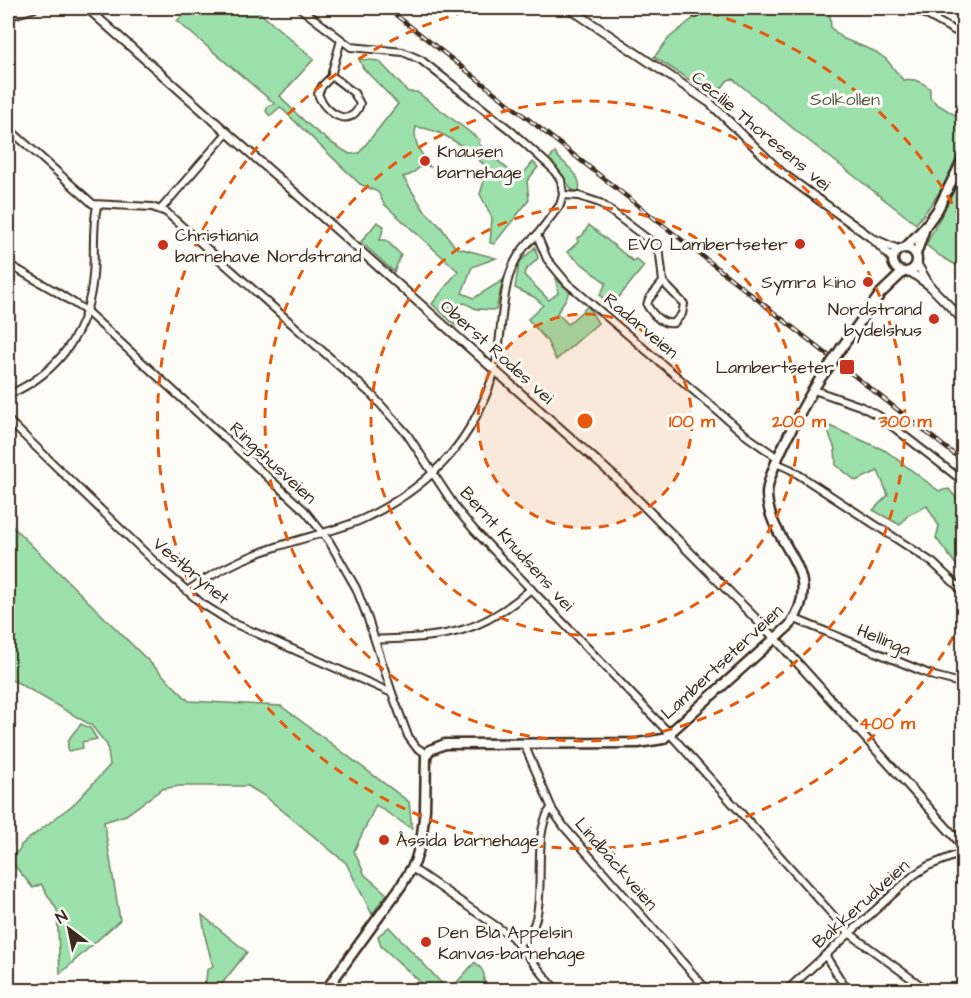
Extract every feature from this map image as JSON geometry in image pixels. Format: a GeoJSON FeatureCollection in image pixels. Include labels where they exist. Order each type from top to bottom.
{"type":"FeatureCollection","features":[{"type":"Feature","properties":{"kind":"main road"},"geometry":{"type":"LineString","coordinates":[[915,254],[926,227],[944,197],[963,157]]}},
{"type":"Feature","properties":{"kind":"main road"},"geometry":{"type":"LineString","coordinates":[[902,249],[913,250],[917,264],[906,272],[894,263],[902,249],[926,227]]}},
{"type":"Feature","properties":{"kind":"main road","name":"Lambertseterveien"},"geometry":{"type":"LineString","coordinates":[[427,754],[434,748],[445,744],[644,743],[663,739],[776,639],[795,619],[802,602],[803,584],[799,569],[771,516],[768,484],[777,461],[814,390],[885,288],[894,263]]}},
{"type":"Feature","properties":{"kind":"main road","name":"Lambertseterveien"},"geometry":{"type":"LineString","coordinates":[[885,288],[906,272]]}},
{"type":"Feature","properties":{"kind":"main road"},"geometry":{"type":"LineString","coordinates":[[326,990],[412,868],[420,846],[423,828],[427,754]]}},
{"type":"Feature","properties":{"kind":"street"},"geometry":{"type":"LineString","coordinates":[[8,16],[34,8]]}},
{"type":"Feature","properties":{"kind":"street","name":"Oberst Rodes vei"},"geometry":{"type":"LineString","coordinates":[[87,8],[616,478],[776,639],[963,847]]}},
{"type":"Feature","properties":{"kind":"street"},"geometry":{"type":"LineString","coordinates":[[187,591],[226,567],[256,554],[356,522],[403,496],[433,474],[453,452],[479,410],[494,370],[511,267],[530,240],[537,235],[560,205],[563,195],[564,186],[551,167],[510,130],[421,60],[403,51],[351,47],[300,8]]}},
{"type":"Feature","properties":{"kind":"street","name":"Cecilie Thoresens vei"},"geometry":{"type":"LineString","coordinates":[[569,8],[710,103],[782,173],[873,239],[894,263]]}},
{"type":"Feature","properties":{"kind":"street"},"geometry":{"type":"LineString","coordinates":[[696,14],[703,8]]}},
{"type":"Feature","properties":{"kind":"street"},"geometry":{"type":"LineString","coordinates":[[914,8],[963,36]]}},
{"type":"Feature","properties":{"kind":"street"},"geometry":{"type":"LineString","coordinates":[[332,76],[354,93],[360,104],[354,114],[348,118],[337,116],[319,98],[319,90],[332,76],[341,40]]}},
{"type":"Feature","properties":{"kind":"street"},"geometry":{"type":"LineString","coordinates":[[8,128],[97,206],[118,205],[161,209],[227,133]]}},
{"type":"Feature","properties":{"kind":"street"},"geometry":{"type":"LineString","coordinates":[[563,195],[579,196],[600,203],[653,243],[660,255],[663,282]]}},
{"type":"Feature","properties":{"kind":"street"},"geometry":{"type":"LineString","coordinates":[[8,395],[27,385],[55,364],[74,340],[86,312],[93,274],[97,206]]}},
{"type":"Feature","properties":{"kind":"street","name":"Bernt Knudsens vei"},"geometry":{"type":"LineString","coordinates":[[161,209],[372,395],[407,434],[463,517],[670,734],[849,933],[927,990]]}},
{"type":"Feature","properties":{"kind":"street","name":"Radarveien"},"geometry":{"type":"LineString","coordinates":[[537,235],[550,265],[567,283],[777,461],[933,563],[963,592]]}},
{"type":"Feature","properties":{"kind":"street","name":"Cecilie Thoresens vei"},"geometry":{"type":"LineString","coordinates":[[873,239],[902,249]]}},
{"type":"Feature","properties":{"kind":"street","name":"Ringshusveien"},"geometry":{"type":"LineString","coordinates":[[8,264],[86,312],[296,503],[323,533],[356,588],[408,736],[416,747],[427,754]]}},
{"type":"Feature","properties":{"kind":"street"},"geometry":{"type":"LineString","coordinates":[[917,264],[930,286],[963,321]]}},
{"type":"Feature","properties":{"kind":"street"},"geometry":{"type":"LineString","coordinates":[[906,272],[930,286]]}},
{"type":"Feature","properties":{"kind":"street","name":"Radarveien"},"geometry":{"type":"LineString","coordinates":[[663,282],[684,304],[682,314],[675,322],[665,323],[651,312],[647,305],[663,282]]}},
{"type":"Feature","properties":{"kind":"street"},"geometry":{"type":"LineString","coordinates":[[814,390],[860,406],[879,416],[963,482]]}},
{"type":"Feature","properties":{"kind":"street","name":"Vestbrynet"},"geometry":{"type":"LineString","coordinates":[[8,420],[187,591],[208,608],[231,622],[392,693]]}},
{"type":"Feature","properties":{"kind":"street"},"geometry":{"type":"LineString","coordinates":[[375,640],[442,636],[473,628],[505,610],[531,589]]}},
{"type":"Feature","properties":{"kind":"street","name":"Hellinga"},"geometry":{"type":"LineString","coordinates":[[795,619],[934,676],[963,684]]}},
{"type":"Feature","properties":{"kind":"street","name":"Lindbäckveien"},"geometry":{"type":"LineString","coordinates":[[524,744],[551,808],[565,828],[707,990]]}},
{"type":"Feature","properties":{"kind":"street"},"geometry":{"type":"LineString","coordinates":[[518,945],[529,933],[535,919],[541,845],[546,816],[551,808]]}},
{"type":"Feature","properties":{"kind":"street"},"geometry":{"type":"LineString","coordinates":[[8,832],[8,844]]}},
{"type":"Feature","properties":{"kind":"street","name":"Bakkerudveien"},"geometry":{"type":"LineString","coordinates":[[787,990],[921,870],[963,852]]}},
{"type":"Feature","properties":{"kind":"street"},"geometry":{"type":"LineString","coordinates":[[412,868],[501,929],[518,945],[556,990]]}},
{"type":"Feature","properties":{"kind":"street"},"geometry":{"type":"LineString","coordinates":[[825,955],[847,990]]}},
{"type":"Feature","properties":{"kind":"green space"},"geometry":{"type":"Polygon","coordinates":[[[190,8],[254,8],[314,59],[280,96],[313,128],[350,154],[359,153],[398,104],[363,68],[359,59],[379,61],[408,92],[417,92],[480,140],[479,144],[519,179],[533,162],[538,167],[527,181],[529,200],[494,244],[490,243],[492,218],[480,194],[488,168],[464,148],[446,136],[416,127],[415,138],[430,167],[424,164],[410,175],[403,177],[424,210],[441,227],[455,247],[496,258],[472,267],[462,293],[474,298],[503,280],[496,310],[476,309],[465,303],[450,307],[456,326],[432,304],[458,271],[384,204],[378,192],[360,184],[280,107],[270,116],[266,111],[268,106],[275,104],[177,21],[190,8]]]}},
{"type":"Feature","properties":{"kind":"green space","name":"Solkollen"},"geometry":{"type":"Polygon","coordinates":[[[706,8],[817,8],[830,13],[831,28],[844,39],[874,51],[886,59],[903,80],[914,80],[924,84],[930,89],[930,98],[963,120],[964,140],[955,165],[937,196],[916,224],[733,79],[728,80],[715,96],[654,57],[669,38],[706,8]]]}},
{"type":"Feature","properties":{"kind":"green space"},"geometry":{"type":"Polygon","coordinates":[[[555,153],[576,175],[579,192],[572,190],[548,160],[555,153]]]}},
{"type":"Feature","properties":{"kind":"green space"},"geometry":{"type":"Polygon","coordinates":[[[963,173],[964,269],[940,256],[926,245],[963,173]]]}},
{"type":"Feature","properties":{"kind":"green space"},"geometry":{"type":"Polygon","coordinates":[[[377,222],[384,226],[380,240],[386,240],[401,255],[394,272],[361,242],[377,222]]]}},
{"type":"Feature","properties":{"kind":"green space"},"geometry":{"type":"Polygon","coordinates":[[[589,225],[633,261],[636,259],[644,266],[611,307],[602,300],[600,295],[606,283],[567,252],[578,242],[577,238],[582,236],[589,225]]]}},
{"type":"Feature","properties":{"kind":"green space"},"geometry":{"type":"Polygon","coordinates":[[[535,247],[538,258],[524,275],[549,300],[558,293],[556,279],[570,292],[557,313],[568,324],[588,306],[598,323],[556,360],[547,341],[528,319],[543,305],[534,297],[515,288],[519,263],[535,247]]]}},
{"type":"Feature","properties":{"kind":"green space"},"geometry":{"type":"Polygon","coordinates":[[[825,424],[886,451],[939,491],[949,489],[960,503],[963,503],[963,574],[936,538],[939,526],[927,506],[908,515],[900,525],[873,510],[888,495],[878,471],[856,481],[836,465],[835,449],[825,424]]]}},
{"type":"Feature","properties":{"kind":"green space"},"geometry":{"type":"Polygon","coordinates":[[[8,522],[189,701],[281,706],[409,802],[412,829],[376,805],[354,851],[365,875],[387,894],[372,914],[346,863],[266,797],[248,786],[179,786],[162,789],[126,815],[104,822],[120,920],[60,974],[57,910],[41,884],[33,888],[9,859],[20,849],[21,845],[75,803],[110,765],[107,745],[91,725],[15,681],[8,680],[8,522]]]}},
{"type":"Feature","properties":{"kind":"green space"},"geometry":{"type":"Polygon","coordinates":[[[81,724],[90,728],[97,739],[82,742],[83,748],[69,751],[69,740],[81,724]]]}},
{"type":"Feature","properties":{"kind":"green space"},"geometry":{"type":"Polygon","coordinates":[[[202,915],[247,952],[217,990],[205,990],[207,970],[213,966],[202,915]]]}},
{"type":"Feature","properties":{"kind":"green space"},"geometry":{"type":"Polygon","coordinates":[[[389,927],[448,990],[429,990],[381,946],[378,936],[389,927]]]}},
{"type":"Feature","properties":{"kind":"green space"},"geometry":{"type":"Polygon","coordinates":[[[475,962],[491,990],[450,990],[475,962]]]}},
{"type":"Feature","properties":{"kind":"railway"},"geometry":{"type":"LineString","coordinates":[[387,8],[964,462]]}},
{"type":"Feature","properties":{"kind":"place","name":"Knausen barnehage"},"geometry":{"type":"Point","coordinates":[425,161]}},
{"type":"Feature","properties":{"kind":"place","name":"EVO Lambertseter"},"geometry":{"type":"Point","coordinates":[800,244]}},
{"type":"Feature","properties":{"kind":"place","name":"Christiania barnehave Nordstrand"},"geometry":{"type":"Point","coordinates":[163,245]}},
{"type":"Feature","properties":{"kind":"place","name":"Symra kino"},"geometry":{"type":"Point","coordinates":[868,282]}},
{"type":"Feature","properties":{"kind":"place","name":"Nordstrand bydelshus"},"geometry":{"type":"Point","coordinates":[934,319]}},
{"type":"Feature","properties":{"kind":"place","name":"Lambertseter"},"geometry":{"type":"Point","coordinates":[847,367]}},
{"type":"Feature","properties":{"kind":"place","name":"Åssida barnehage"},"geometry":{"type":"Point","coordinates":[384,840]}},
{"type":"Feature","properties":{"kind":"place","name":"Den Blå Appelsin Kanvas-barnehage"},"geometry":{"type":"Point","coordinates":[426,942]}}]}
